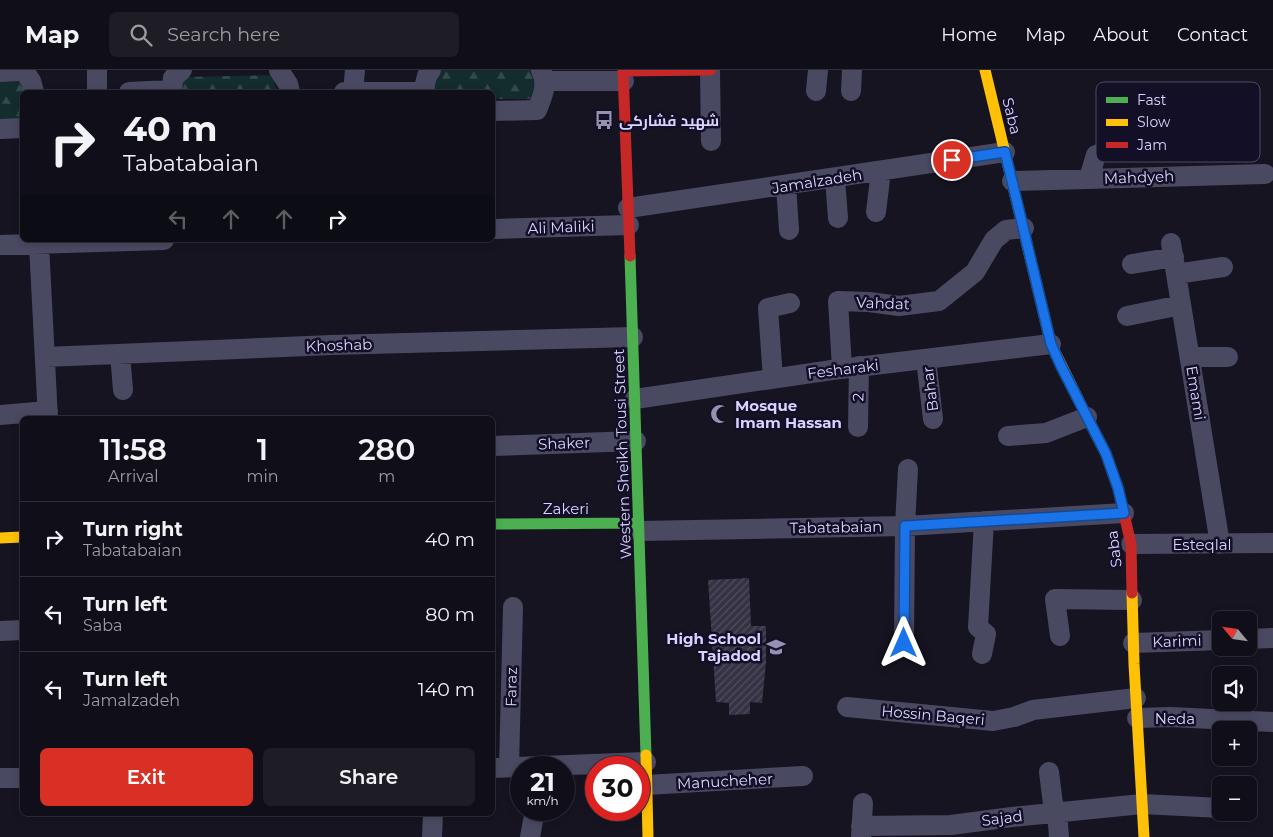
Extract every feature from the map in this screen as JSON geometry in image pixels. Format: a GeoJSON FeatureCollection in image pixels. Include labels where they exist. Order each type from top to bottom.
{"type":"FeatureCollection","features":[{"type":"Feature","properties":{"kind":"street"},"geometry":{"type":"LineString","coordinates":[[97,70],[97,90]]}},
{"type":"Feature","properties":{"kind":"street"},"geometry":{"type":"LineString","coordinates":[[171,90],[174,78],[182,70]]}},
{"type":"Feature","properties":{"kind":"street"},"geometry":{"type":"LineString","coordinates":[[279,70],[290,90]]}},
{"type":"Feature","properties":{"kind":"street"},"geometry":{"type":"LineString","coordinates":[[353,90],[355,70]]}},
{"type":"Feature","properties":{"kind":"street"},"geometry":{"type":"LineString","coordinates":[[423,90],[431,70]]}},
{"type":"Feature","properties":{"kind":"street"},"geometry":{"type":"LineString","coordinates":[[495,111],[537,110],[543,94],[544,75],[710,70],[710,141]]}},
{"type":"Feature","properties":{"kind":"street"},"geometry":{"type":"LineString","coordinates":[[816,91],[818,70]]}},
{"type":"Feature","properties":{"kind":"street"},"geometry":{"type":"LineString","coordinates":[[851,91],[852,70]]}},
{"type":"Feature","properties":{"kind":"street","name":"Saba"},"geometry":{"type":"LineString","coordinates":[[985,70],[1051,344],[1106,454],[1118,488],[1131,544],[1133,642],[1144,837]]}},
{"type":"Feature","properties":{"kind":"street"},"geometry":{"type":"LineString","coordinates":[[0,72],[24,71],[31,81],[33,90]]}},
{"type":"Feature","properties":{"kind":"street","name":"Western Sheikh Tousi Street"},"geometry":{"type":"LineString","coordinates":[[623,74],[646,756]]}},
{"type":"Feature","properties":{"kind":"street"},"geometry":{"type":"LineString","coordinates":[[0,129],[20,128]]}},
{"type":"Feature","properties":{"kind":"street","name":"Jamalzadeh"},"geometry":{"type":"LineString","coordinates":[[628,217],[786,185],[1005,152]]}},
{"type":"Feature","properties":{"kind":"street"},"geometry":{"type":"LineString","coordinates":[[1089,178],[1096,155]]}},
{"type":"Feature","properties":{"kind":"street"},"geometry":{"type":"LineString","coordinates":[[876,212],[881,171]]}},
{"type":"Feature","properties":{"kind":"street","name":"Mahdyeh"},"geometry":{"type":"LineString","coordinates":[[1012,181],[1265,174]]}},
{"type":"Feature","properties":{"kind":"street"},"geometry":{"type":"LineString","coordinates":[[835,178],[838,218]]}},
{"type":"Feature","properties":{"kind":"street"},"geometry":{"type":"LineString","coordinates":[[786,185],[789,230]]}},
{"type":"Feature","properties":{"kind":"street","name":"Ali Maliki"},"geometry":{"type":"LineString","coordinates":[[495,229],[628,217]]}},
{"type":"Feature","properties":{"kind":"street","name":"Vahdat"},"geometry":{"type":"LineString","coordinates":[[850,367],[838,301],[869,302],[899,306],[939,301],[975,272],[994,240],[1006,230],[1024,228]]}},
{"type":"Feature","properties":{"kind":"street"},"geometry":{"type":"LineString","coordinates":[[0,245],[102,242]]}},
{"type":"Feature","properties":{"kind":"street"},"geometry":{"type":"LineString","coordinates":[[0,415],[48,415],[39,244]]}},
{"type":"Feature","properties":{"kind":"street"},"geometry":{"type":"LineString","coordinates":[[1132,264],[1174,258],[1223,267]]}},
{"type":"Feature","properties":{"kind":"street","name":"Emami"},"geometry":{"type":"LineString","coordinates":[[1174,258],[1220,544]]}},
{"type":"Feature","properties":{"kind":"street"},"geometry":{"type":"LineString","coordinates":[[773,379],[768,308],[790,303]]}},
{"type":"Feature","properties":{"kind":"street"},"geometry":{"type":"LineString","coordinates":[[1128,316],[1181,305]]}},
{"type":"Feature","properties":{"kind":"street","name":"Khoshab"},"geometry":{"type":"LineString","coordinates":[[45,358],[341,345],[633,336]]}},
{"type":"Feature","properties":{"kind":"street","name":"Fesharaki"},"geometry":{"type":"LineString","coordinates":[[635,400],[850,367],[1051,344]]}},
{"type":"Feature","properties":{"kind":"street"},"geometry":{"type":"LineString","coordinates":[[120,354],[123,390]]}},
{"type":"Feature","properties":{"kind":"street"},"geometry":{"type":"LineString","coordinates":[[1190,357],[1228,358]]}},
{"type":"Feature","properties":{"kind":"street","name":"Bahar"},"geometry":{"type":"LineString","coordinates":[[926,358],[933,419]]}},
{"type":"Feature","properties":{"kind":"street","name":"2"},"geometry":{"type":"LineString","coordinates":[[850,367],[858,427]]}},
{"type":"Feature","properties":{"kind":"street"},"geometry":{"type":"LineString","coordinates":[[1008,436],[1046,433],[1087,418]]}},
{"type":"Feature","properties":{"kind":"street","name":"Shaker"},"geometry":{"type":"LineString","coordinates":[[495,446],[636,441]]}},
{"type":"Feature","properties":{"kind":"street"},"geometry":{"type":"LineString","coordinates":[[904,643],[905,526],[908,469]]}},
{"type":"Feature","properties":{"kind":"street","name":"Tabatabaian"},"geometry":{"type":"LineString","coordinates":[[639,527],[905,526],[1124,513]]}},
{"type":"Feature","properties":{"kind":"street"},"geometry":{"type":"LineString","coordinates":[[982,654],[986,634],[978,627],[984,521]]}},
{"type":"Feature","properties":{"kind":"street","name":"Zakeri"},"geometry":{"type":"LineString","coordinates":[[495,524],[639,527]]}},
{"type":"Feature","properties":{"kind":"street"},"geometry":{"type":"LineString","coordinates":[[0,538],[20,537]]}},
{"type":"Feature","properties":{"kind":"street","name":"Esteqlal"},"geometry":{"type":"LineString","coordinates":[[1131,544],[1273,543]]}},
{"type":"Feature","properties":{"kind":"street"},"geometry":{"type":"LineString","coordinates":[[1060,636],[1055,599],[1132,600]]}},
{"type":"Feature","properties":{"kind":"street","name":"Faraz"},"geometry":{"type":"LineString","coordinates":[[501,768],[514,607]]}},
{"type":"Feature","properties":{"kind":"street"},"geometry":{"type":"LineString","coordinates":[[0,631],[20,630]]}},
{"type":"Feature","properties":{"kind":"street"},"geometry":{"type":"LineString","coordinates":[[1258,639],[1273,638]]}},
{"type":"Feature","properties":{"kind":"street","name":"Karimi"},"geometry":{"type":"LineString","coordinates":[[1133,642],[1212,640]]}},
{"type":"Feature","properties":{"kind":"street","name":"Hossin Baqeri"},"geometry":{"type":"LineString","coordinates":[[847,707],[993,721],[1014,717],[1034,710],[1136,698]]}},
{"type":"Feature","properties":{"kind":"street","name":"Neda"},"geometry":{"type":"LineString","coordinates":[[1137,718],[1172,717],[1260,727]]}},
{"type":"Feature","properties":{"kind":"street"},"geometry":{"type":"LineString","coordinates":[[1049,772],[1059,837]]}},
{"type":"Feature","properties":{"kind":"street","name":"Manucheher"},"geometry":{"type":"LineString","coordinates":[[650,785],[804,776]]}},
{"type":"Feature","properties":{"kind":"street"},"geometry":{"type":"LineString","coordinates":[[0,778],[20,778]]}},
{"type":"Feature","properties":{"kind":"street"},"geometry":{"type":"LineString","coordinates":[[861,831],[862,803]]}},
{"type":"Feature","properties":{"kind":"street","name":"Sajad"},"geometry":{"type":"LineString","coordinates":[[861,831],[951,825],[987,829],[1055,812],[1142,804],[1212,808]]}},
{"type":"Feature","properties":{"kind":"street"},"geometry":{"type":"LineString","coordinates":[[432,837],[433,816]]}},
{"type":"Feature","properties":{"kind":"street"},"geometry":{"type":"LineString","coordinates":[[530,837],[532,821]]}},
{"type":"Feature","properties":{"kind":"street","name":"Western Sheikh Tousi Street"},"geometry":{"type":"LineString","coordinates":[[647,821],[648,837]]}},
{"type":"Feature","properties":{"kind":"green space"},"geometry":{"type":"Polygon","coordinates":[[[438,70],[531,70],[535,87],[531,99],[495,99],[495,90],[432,90],[438,70]]]}},
{"type":"Feature","properties":{"kind":"green space"},"geometry":{"type":"Polygon","coordinates":[[[273,75],[278,90],[180,90],[183,77],[273,75]]]}},
{"type":"Feature","properties":{"kind":"green space"},"geometry":{"type":"Polygon","coordinates":[[[0,82],[22,82],[24,90],[20,90],[20,120],[0,120],[0,82]]]}},
{"type":"Feature","properties":{"kind":"building"},"geometry":{"type":"Polygon","coordinates":[[[749,578],[751,626],[766,626],[766,662],[762,703],[750,702],[750,714],[729,715],[729,703],[716,702],[708,580],[749,578]]]}},
{"type":"Feature","properties":{"kind":"traffic: fast"},"geometry":{"type":"LineString","coordinates":[[630,256],[646,755]]}},
{"type":"Feature","properties":{"kind":"traffic: fast"},"geometry":{"type":"LineString","coordinates":[[495,524],[638,523]]}},
{"type":"Feature","properties":{"kind":"traffic: slow"},"geometry":{"type":"LineString","coordinates":[[985,70],[1051,344],[1078,399]]}},
{"type":"Feature","properties":{"kind":"traffic: slow"},"geometry":{"type":"LineString","coordinates":[[0,538],[20,537]]}},
{"type":"Feature","properties":{"kind":"traffic: slow"},"geometry":{"type":"LineString","coordinates":[[1132,593],[1144,837]]}},
{"type":"Feature","properties":{"kind":"traffic: slow"},"geometry":{"type":"LineString","coordinates":[[646,755],[648,837]]}},
{"type":"Feature","properties":{"kind":"traffic: jam"},"geometry":{"type":"LineString","coordinates":[[623,70],[630,256]]}},
{"type":"Feature","properties":{"kind":"traffic: jam"},"geometry":{"type":"LineString","coordinates":[[623,71],[711,70]]}},
{"type":"Feature","properties":{"kind":"traffic: jam"},"geometry":{"type":"LineString","coordinates":[[1078,399],[1106,454],[1118,488],[1131,544],[1132,593]]}},
{"type":"Feature","properties":{"kind":"place","name":"شهید فشارکی"},"geometry":{"type":"Point","coordinates":[604,120]}},
{"type":"Feature","properties":{"kind":"place","name":"Mosque Imam Hassan"},"geometry":{"type":"Point","coordinates":[720,414]}},
{"type":"Feature","properties":{"kind":"place","name":"High School Tajadod"},"geometry":{"type":"Point","coordinates":[776,647]}},
{"type":"Feature","properties":{"kind":"route"},"geometry":{"type":"LineString","coordinates":[[904,643],[905,526],[1124,513],[1118,488],[1106,454],[1051,344],[1005,152],[952,160]]}}]}
